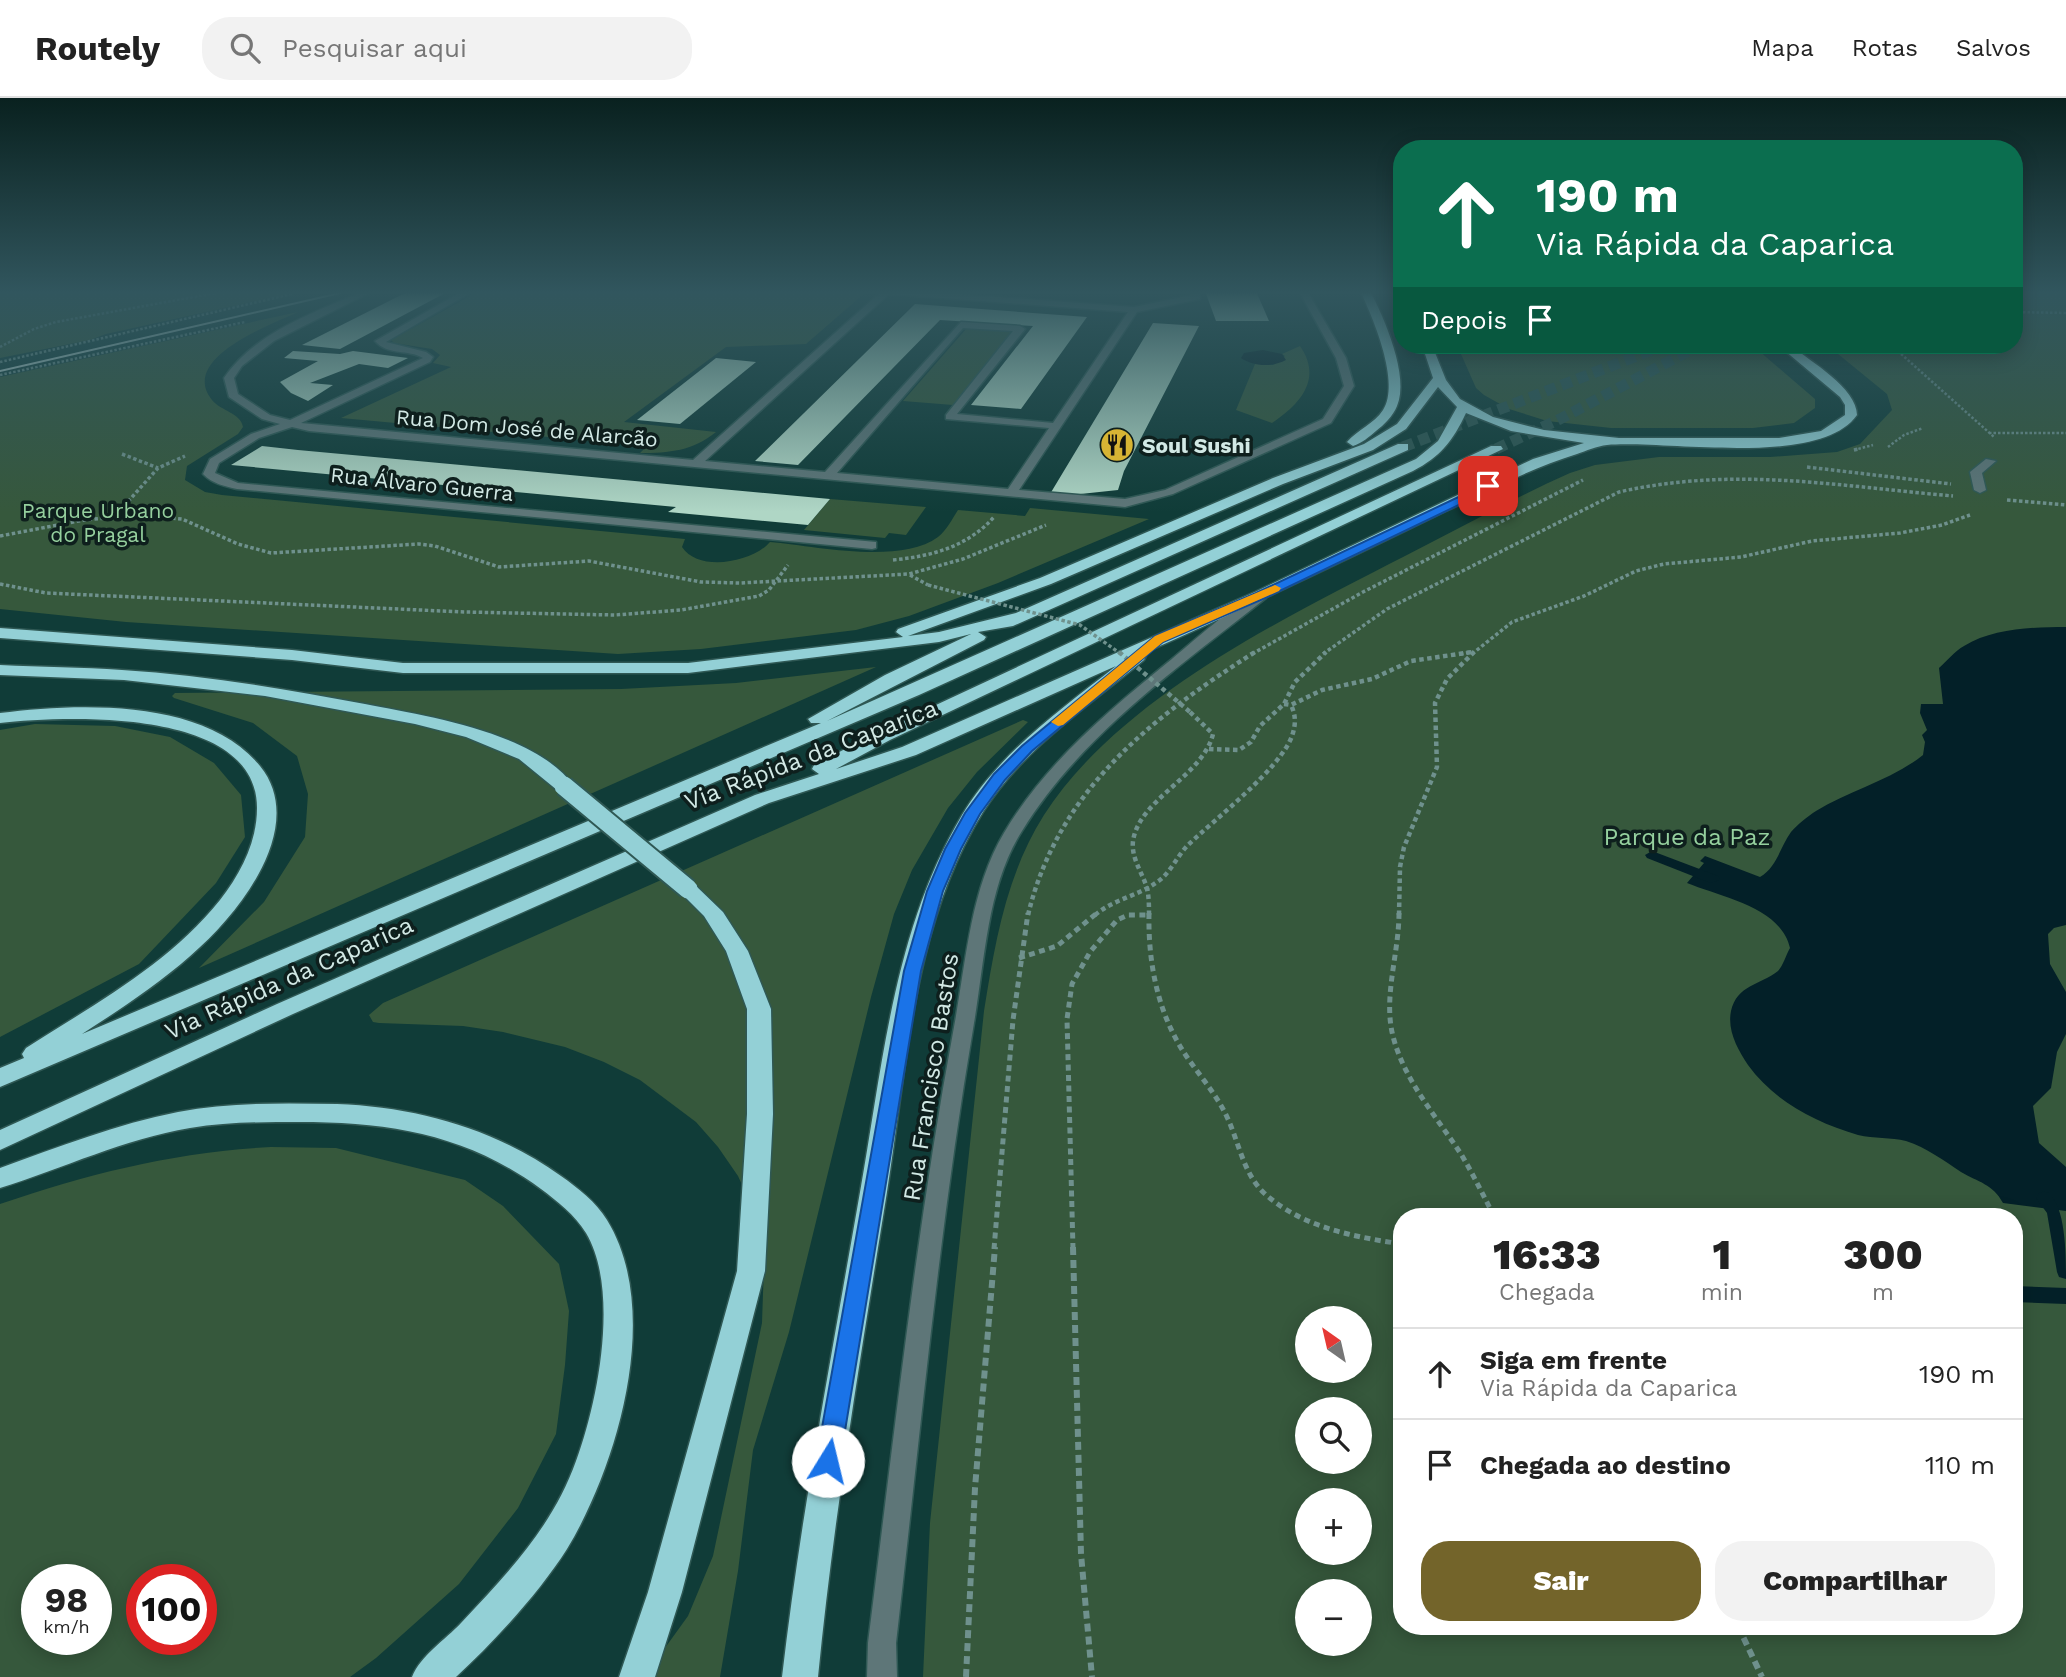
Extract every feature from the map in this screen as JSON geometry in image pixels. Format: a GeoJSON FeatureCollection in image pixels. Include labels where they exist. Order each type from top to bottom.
{"type":"FeatureCollection","features":[{"type":"Feature","properties":{"kind":"highway"},"geometry":{"type":"LineString","coordinates":[[1296,473],[1371,429],[1393,404],[1396,389],[1390,365]]}},
{"type":"Feature","properties":{"kind":"highway"},"geometry":{"type":"LineString","coordinates":[[1434,365],[1445,393],[1463,407],[1494,420],[1535,432],[1604,441],[1768,442],[1810,438],[1836,429],[1851,415],[1848,401],[1809,365]]}},
{"type":"Feature","properties":{"kind":"highway"},"geometry":{"type":"LineString","coordinates":[[841,650],[950,618],[1051,579],[1296,473],[1363,448],[1393,433],[1409,419],[1439,379]]}},
{"type":"Feature","properties":{"kind":"highway","name":"Via Rápida da Caparica"},"geometry":{"type":"LineString","coordinates":[[0,1077],[936,681],[1430,457],[1445,446],[1463,407]]}},
{"type":"Feature","properties":{"kind":"highway","name":"Via Rápida da Caparica"},"geometry":{"type":"LineString","coordinates":[[0,1141],[285,1009],[762,799],[909,751],[1261,595],[1538,462],[1604,441]]}},
{"type":"Feature","properties":{"kind":"highway"},"geometry":{"type":"LineString","coordinates":[[716,773],[891,679],[1020,617],[1403,447]]}},
{"type":"Feature","properties":{"kind":"highway"},"geometry":{"type":"LineString","coordinates":[[762,799],[896,730],[1496,449]]}},
{"type":"Feature","properties":{"kind":"highway"},"geometry":{"type":"LineString","coordinates":[[0,633],[292,655],[403,668],[688,668],[939,637],[1020,617]]}},
{"type":"Feature","properties":{"kind":"highway"},"geometry":{"type":"LineString","coordinates":[[800,1677],[820,1509],[844,1363],[905,1010],[928,912],[962,831],[999,777],[1045,733],[1159,639]]}},
{"type":"Feature","properties":{"kind":"highway"},"geometry":{"type":"LineString","coordinates":[[0,670],[124,675],[265,691],[415,719],[472,733],[526,755],[564,786],[688,889],[712,912],[737,951],[759,1009],[760,1114],[751,1271],[666,1592],[637,1677]]}},
{"type":"Feature","properties":{"kind":"highway"},"geometry":{"type":"LineString","coordinates":[[0,718],[59,713],[106,714],[184,726],[220,741],[244,759],[264,782],[269,812],[263,842],[246,877],[226,906],[185,948],[0,1077]]}},
{"type":"Feature","properties":{"kind":"highway"},"geometry":{"type":"LineString","coordinates":[[0,1178],[165,1124],[239,1113],[341,1113],[392,1118],[445,1131],[498,1152],[540,1173],[573,1200],[600,1233],[612,1274],[618,1322],[616,1363],[607,1411],[588,1468],[557,1535],[520,1583],[447,1663],[430,1677]]}},
{"type":"Feature","properties":{"kind":"street","name":"Rua Dom José de Alarcão"},"geometry":{"type":"LineString","coordinates":[[237,365],[232,373],[230,390],[238,401],[266,417],[309,428],[1125,503],[1152,498],[1327,421],[1349,386],[1342,365]]}},
{"type":"Feature","properties":{"kind":"street"},"geometry":{"type":"LineString","coordinates":[[290,424],[417,365]]}},
{"type":"Feature","properties":{"kind":"street"},"geometry":{"type":"LineString","coordinates":[[696,463],[805,365]]}},
{"type":"Feature","properties":{"kind":"street"},"geometry":{"type":"LineString","coordinates":[[829,475],[926,365]]}},
{"type":"Feature","properties":{"kind":"street"},"geometry":{"type":"LineString","coordinates":[[992,365],[950,417],[1057,426]]}},
{"type":"Feature","properties":{"kind":"street"},"geometry":{"type":"LineString","coordinates":[[1011,493],[1098,365]]}},
{"type":"Feature","properties":{"kind":"street","name":"Rua Álvaro Guerra"},"geometry":{"type":"LineString","coordinates":[[290,424],[255,436],[221,456],[210,466],[209,474],[219,481],[237,486],[872,545]]}},
{"type":"Feature","properties":{"kind":"street"},"geometry":{"type":"LineString","coordinates":[[1980,490],[1976,472],[1990,461]]}},
{"type":"Feature","properties":{"kind":"street"},"geometry":{"type":"LineString","coordinates":[[723,546],[733,534]]}},
{"type":"Feature","properties":{"kind":"street","name":"Rua Francisco Bastos"},"geometry":{"type":"LineString","coordinates":[[882,1677],[884,1629],[949,1102],[989,890],[1010,836],[1041,789],[1131,701],[1261,595]]}},
{"type":"Feature","properties":{"kind":"path"},"geometry":{"type":"LineString","coordinates":[[0,375],[46,365]]}},
{"type":"Feature","properties":{"kind":"path"},"geometry":{"type":"LineString","coordinates":[[1913,365],[1998,440]]}},
{"type":"Feature","properties":{"kind":"path"},"geometry":{"type":"LineString","coordinates":[[1888,446],[1904,435],[1923,428]]}},
{"type":"Feature","properties":{"kind":"path"},"geometry":{"type":"LineString","coordinates":[[1989,433],[2066,433]]}},
{"type":"Feature","properties":{"kind":"path"},"geometry":{"type":"LineString","coordinates":[[116,516],[158,468],[195,452]]}},
{"type":"Feature","properties":{"kind":"path"},"geometry":{"type":"LineString","coordinates":[[122,454],[158,468]]}},
{"type":"Feature","properties":{"kind":"path"},"geometry":{"type":"LineString","coordinates":[[1800,467],[1914,479],[1980,490],[2006,500],[2066,505]]}},
{"type":"Feature","properties":{"kind":"path"},"geometry":{"type":"LineString","coordinates":[[967,1677],[966,1633],[975,1488],[1019,958],[1037,883],[1047,854],[1065,822],[1108,767],[1156,722],[1204,686],[1287,631],[1586,478]]}},
{"type":"Feature","properties":{"kind":"path"},"geometry":{"type":"LineString","coordinates":[[1209,749],[1239,750],[1251,742],[1260,726],[1284,704],[1295,682],[1316,659],[1387,609],[1619,492],[1660,481],[1751,478],[1966,497]]}},
{"type":"Feature","properties":{"kind":"path"},"geometry":{"type":"LineString","coordinates":[[0,536],[116,516],[161,515],[182,519],[238,544],[271,553],[418,544],[435,546],[486,565],[499,567],[589,561],[701,582],[775,581],[909,574],[963,559],[1066,516],[1076,500]]}},
{"type":"Feature","properties":{"kind":"path"},"geometry":{"type":"LineString","coordinates":[[1490,1208],[1462,1156],[1408,1073],[1392,1031],[1390,1006],[1399,928],[1400,867],[1404,847],[1437,766],[1435,703],[1447,679],[1474,652],[1519,619],[1584,596],[1650,567],[1741,557],[1812,541],[1899,533],[1942,525],[1971,514]]}},
{"type":"Feature","properties":{"kind":"path"},"geometry":{"type":"LineString","coordinates":[[909,574],[928,584],[1080,625],[1105,640],[1213,734],[1209,749],[1176,781],[1142,822],[1135,835],[1132,850],[1147,888],[1149,941],[1163,1010],[1189,1062],[1210,1087],[1227,1116],[1252,1178],[1262,1191],[1296,1215],[1355,1237],[1393,1243]]}},
{"type":"Feature","properties":{"kind":"path"},"geometry":{"type":"LineString","coordinates":[[0,584],[46,593],[464,612],[615,615],[681,610],[759,596],[769,590],[775,581]]}},
{"type":"Feature","properties":{"kind":"path"},"geometry":{"type":"LineString","coordinates":[[1284,704],[1291,705],[1322,690],[1372,679],[1411,662],[1474,652]]}},
{"type":"Feature","properties":{"kind":"path"},"geometry":{"type":"LineString","coordinates":[[1019,958],[1057,946],[1107,905],[1158,882],[1186,847],[1236,802],[1286,749],[1293,734],[1296,717],[1291,705]]}},
{"type":"Feature","properties":{"kind":"path"},"geometry":{"type":"LineString","coordinates":[[1092,1677],[1082,1554],[1067,1019],[1072,984],[1090,952],[1117,920],[1128,915],[1150,915]]}},
{"type":"Feature","properties":{"kind":"path"},"geometry":{"type":"LineString","coordinates":[[1742,1635],[1762,1677]]}},
{"type":"Feature","properties":{"kind":"green space","name":"Parque Urbano do Pragal"},"geometry":{"type":"Polygon","coordinates":[[[56,365],[212,365],[208,370],[205,385],[212,400],[239,418],[243,427],[238,434],[187,466],[185,480],[205,492],[685,539],[682,547],[690,555],[713,562],[726,562],[751,555],[770,542],[833,550],[902,550],[938,537],[958,510],[1025,516],[1030,508],[1149,519],[998,583],[909,616],[856,630],[701,649],[618,654],[126,622],[0,609],[0,377],[56,365]]]}},
{"type":"Feature","properties":{"kind":"green space"},"geometry":{"type":"Polygon","coordinates":[[[441,365],[702,365],[624,422],[716,432],[680,450],[640,453],[647,446],[341,418],[451,367],[441,365]]]}},
{"type":"Feature","properties":{"kind":"green space"},"geometry":{"type":"Polygon","coordinates":[[[935,365],[985,365],[953,405],[903,401],[935,365]]]}},
{"type":"Feature","properties":{"kind":"green space"},"geometry":{"type":"Polygon","coordinates":[[[1255,365],[1308,365],[1309,380],[1299,399],[1272,423],[1236,410],[1255,365]]]}},
{"type":"Feature","properties":{"kind":"green space"},"geometry":{"type":"Polygon","coordinates":[[[1466,365],[1775,365],[1815,399],[1815,408],[1794,423],[1753,428],[1611,428],[1547,421],[1509,409],[1476,388],[1466,365]]]}},
{"type":"Feature","properties":{"kind":"green space","name":"Parque da Paz"},"geometry":{"type":"Polygon","coordinates":[[[1851,365],[2066,365],[2066,1677],[923,1677],[930,1523],[988,986],[1004,910],[1020,861],[1044,815],[1076,773],[1115,734],[1159,698],[1257,634],[1487,513],[1570,473],[1595,465],[1659,457],[1770,457],[1837,452],[1860,444],[1892,410],[1887,394],[1851,365]]]}},
{"type":"Feature","properties":{"kind":"green space"},"geometry":{"type":"Polygon","coordinates":[[[830,499],[926,507],[906,535],[889,533],[885,538],[804,530],[830,499]]]}},
{"type":"Feature","properties":{"kind":"green space"},"geometry":{"type":"Polygon","coordinates":[[[876,667],[199,968],[264,902],[305,837],[308,794],[297,756],[253,723],[174,698],[172,696],[175,693],[621,689],[736,683],[876,667]]]}},
{"type":"Feature","properties":{"kind":"green space"},"geometry":{"type":"Polygon","coordinates":[[[1023,720],[1028,722],[977,772],[948,808],[912,870],[894,914],[789,1332],[753,1450],[738,1571],[720,1677],[644,1677],[688,1616],[713,1556],[762,1323],[765,1235],[738,1176],[718,1147],[696,1122],[640,1080],[565,1047],[503,1032],[463,1026],[379,1023],[373,1022],[369,1015],[383,1003],[1023,720]]]}},
{"type":"Feature","properties":{"kind":"green space"},"geometry":{"type":"Polygon","coordinates":[[[35,724],[115,726],[170,737],[214,763],[241,795],[245,837],[216,883],[139,964],[0,1037],[0,730],[35,724]]]}},
{"type":"Feature","properties":{"kind":"green space"},"geometry":{"type":"Polygon","coordinates":[[[271,1147],[336,1148],[465,1180],[503,1206],[559,1264],[569,1311],[556,1434],[518,1508],[459,1584],[376,1658],[350,1677],[0,1677],[0,1204],[100,1174],[201,1154],[271,1147]]]}},
{"type":"Feature","properties":{"kind":"water"},"geometry":{"type":"Polygon","coordinates":[[[2066,627],[2066,925],[2054,928],[2048,934],[2050,964],[2066,992],[2066,1034],[2057,1052],[2051,1088],[2033,1106],[2039,1143],[2066,1167],[2066,1211],[2003,1203],[1990,1187],[1921,1147],[1906,1141],[1864,1136],[1842,1130],[1811,1117],[1771,1090],[1748,1065],[1741,1053],[1734,1040],[1730,1018],[1738,996],[1750,986],[1778,971],[1790,948],[1784,934],[1762,913],[1748,905],[1687,883],[1704,863],[1700,861],[1705,856],[1760,877],[1774,862],[1791,832],[1810,815],[1898,771],[1923,755],[1925,742],[1922,735],[1927,730],[1920,713],[1921,704],[1943,704],[1939,668],[1961,648],[2000,632],[2066,627]]]}},
{"type":"Feature","properties":{"kind":"building"},"geometry":{"type":"Polygon","coordinates":[[[311,365],[357,365],[310,383],[333,385],[308,401],[291,393],[280,382],[311,365]]]}},
{"type":"Feature","properties":{"kind":"building"},"geometry":{"type":"Polygon","coordinates":[[[364,365],[395,365],[388,368],[364,365]]]}},
{"type":"Feature","properties":{"kind":"building"},"geometry":{"type":"Polygon","coordinates":[[[707,365],[753,365],[680,424],[637,420],[707,365]]]}},
{"type":"Feature","properties":{"kind":"building"},"geometry":{"type":"Polygon","coordinates":[[[853,365],[896,365],[798,465],[755,461],[853,365]]]}},
{"type":"Feature","properties":{"kind":"building"},"geometry":{"type":"Polygon","coordinates":[[[1003,365],[1053,365],[1021,409],[971,405],[1003,365]]]}},
{"type":"Feature","properties":{"kind":"building"},"geometry":{"type":"Polygon","coordinates":[[[1128,365],[1179,365],[1124,471],[1118,490],[1071,495],[1050,494],[1128,365]]]}},
{"type":"Feature","properties":{"kind":"building"},"geometry":{"type":"Polygon","coordinates":[[[262,446],[830,499],[808,525],[668,512],[676,507],[231,465],[262,446]]]}},
{"type":"Feature","properties":{"kind":"waterway"},"geometry":{"type":"LineString","coordinates":[[1652,855],[1713,879]]}},
{"type":"Feature","properties":{"kind":"waterway"},"geometry":{"type":"LineString","coordinates":[[2045,1198],[2056,1211],[2066,1272]]}},
{"type":"Feature","properties":{"kind":"waterway"},"geometry":{"type":"LineString","coordinates":[[2023,1294],[2066,1296]]}},
{"type":"Feature","properties":{"kind":"tunnel"},"geometry":{"type":"LineString","coordinates":[[1403,447],[1614,365]]}},
{"type":"Feature","properties":{"kind":"tunnel"},"geometry":{"type":"LineString","coordinates":[[1496,449],[1560,419],[1663,365]]}},
{"type":"Feature","properties":{"kind":"tram line"},"geometry":{"type":"LineString","coordinates":[[0,371],[28,365]]}},
{"type":"Feature","properties":{"kind":"slow traffic"},"geometry":{"type":"LineString","coordinates":[[1058,722],[1159,639],[1275,588]]}},
{"type":"Feature","properties":{"kind":"place","name":"Soul Sushi"},"geometry":{"type":"Point","coordinates":[1117,445]}},
{"type":"Feature","properties":{"kind":"route"},"geometry":{"type":"LineString","coordinates":[[828,1461],[912,971],[935,891],[953,849],[973,813],[999,777],[1027,748],[1159,639],[1261,595],[1488,486]]}}]}
